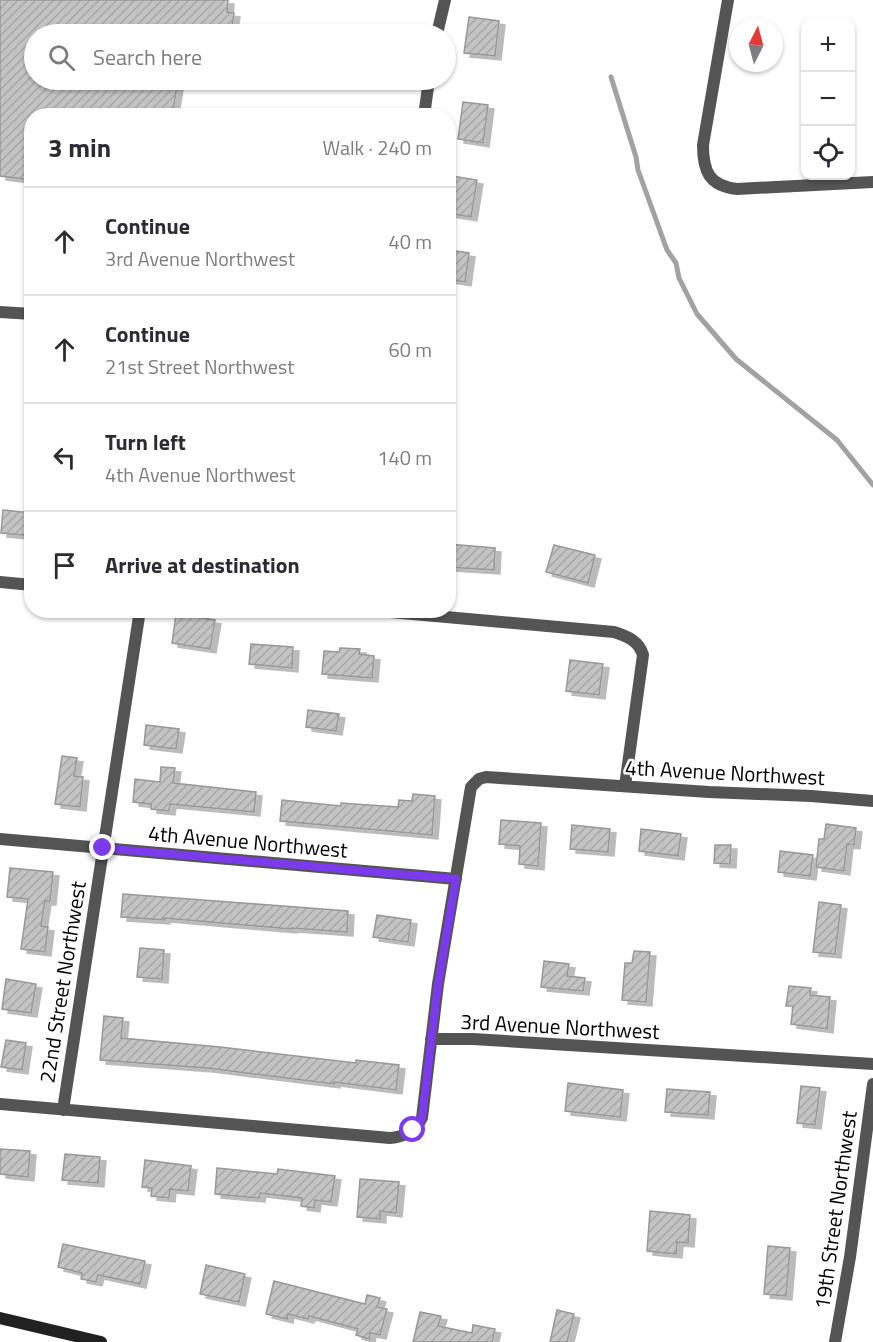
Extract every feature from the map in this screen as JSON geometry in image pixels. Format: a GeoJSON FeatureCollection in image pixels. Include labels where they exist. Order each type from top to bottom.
{"type":"FeatureCollection","features":[{"type":"Feature","properties":{"kind":"main road"},"geometry":{"type":"LineString","coordinates":[[0,1318],[101,1342]]}},
{"type":"Feature","properties":{"kind":"street"},"geometry":{"type":"LineString","coordinates":[[439,24],[445,0]]}},
{"type":"Feature","properties":{"kind":"street"},"geometry":{"type":"LineString","coordinates":[[728,0],[703,145],[703,160],[707,174],[713,181],[737,189],[873,182]]}},
{"type":"Feature","properties":{"kind":"street"},"geometry":{"type":"LineString","coordinates":[[425,108],[428,90]]}},
{"type":"Feature","properties":{"kind":"street"},"geometry":{"type":"LineString","coordinates":[[0,312],[24,314]]}},
{"type":"Feature","properties":{"kind":"street"},"geometry":{"type":"LineString","coordinates":[[0,582],[24,584]]}},
{"type":"Feature","properties":{"kind":"street","name":"22nd Street Northwest"},"geometry":{"type":"LineString","coordinates":[[63,1110],[139,618]]}},
{"type":"Feature","properties":{"kind":"street"},"geometry":{"type":"LineString","coordinates":[[456,618],[614,632],[637,643],[643,655],[625,786]]}},
{"type":"Feature","properties":{"kind":"street","name":"4th Avenue Northwest"},"geometry":{"type":"LineString","coordinates":[[0,839],[456,879],[471,787],[479,779],[486,777],[873,801]]}},
{"type":"Feature","properties":{"kind":"street"},"geometry":{"type":"LineString","coordinates":[[431,1040],[456,879]]}},
{"type":"Feature","properties":{"kind":"street","name":"3rd Avenue Northwest"},"geometry":{"type":"LineString","coordinates":[[0,1104],[390,1138],[399,1137],[413,1130],[422,1118],[431,1040],[473,1039],[873,1064]]}},
{"type":"Feature","properties":{"kind":"street","name":"19th Street Northwest"},"geometry":{"type":"LineString","coordinates":[[835,1342],[850,1257],[873,1084]]}},
{"type":"Feature","properties":{"kind":"building"},"geometry":{"type":"Polygon","coordinates":[[[0,0],[228,0],[227,12],[234,13],[232,24],[24,24],[24,90],[176,90],[173,108],[24,108],[24,179],[0,176],[0,0]]]}},
{"type":"Feature","properties":{"kind":"building"},"geometry":{"type":"Polygon","coordinates":[[[469,17],[499,21],[495,56],[464,53],[469,17]]]}},
{"type":"Feature","properties":{"kind":"building"},"geometry":{"type":"Polygon","coordinates":[[[463,102],[488,105],[483,143],[458,139],[463,102]]]}},
{"type":"Feature","properties":{"kind":"building"},"geometry":{"type":"Polygon","coordinates":[[[456,177],[477,180],[471,217],[456,214],[456,177]]]}},
{"type":"Feature","properties":{"kind":"building"},"geometry":{"type":"Polygon","coordinates":[[[456,251],[469,253],[465,282],[456,280],[456,251]]]}},
{"type":"Feature","properties":{"kind":"building"},"geometry":{"type":"Polygon","coordinates":[[[3,510],[24,512],[24,535],[1,533],[3,510]]]}},
{"type":"Feature","properties":{"kind":"building"},"geometry":{"type":"Polygon","coordinates":[[[456,545],[495,548],[494,570],[456,568],[456,545]]]}},
{"type":"Feature","properties":{"kind":"building"},"geometry":{"type":"Polygon","coordinates":[[[554,545],[595,555],[588,583],[546,572],[554,545]]]}},
{"type":"Feature","properties":{"kind":"building"},"geometry":{"type":"Polygon","coordinates":[[[175,618],[215,620],[210,649],[172,643],[175,618]]]}},
{"type":"Feature","properties":{"kind":"building"},"geometry":{"type":"Polygon","coordinates":[[[251,644],[293,647],[292,668],[249,664],[251,644]]]}},
{"type":"Feature","properties":{"kind":"building"},"geometry":{"type":"Polygon","coordinates":[[[340,648],[360,649],[359,654],[374,656],[372,678],[322,674],[324,651],[339,652],[340,648]]]}},
{"type":"Feature","properties":{"kind":"building"},"geometry":{"type":"Polygon","coordinates":[[[570,660],[603,664],[599,695],[566,691],[570,660]]]}},
{"type":"Feature","properties":{"kind":"building"},"geometry":{"type":"Polygon","coordinates":[[[308,710],[339,714],[336,731],[306,727],[308,710]]]}},
{"type":"Feature","properties":{"kind":"building"},"geometry":{"type":"Polygon","coordinates":[[[146,725],[179,729],[176,749],[144,745],[146,725]]]}},
{"type":"Feature","properties":{"kind":"building"},"geometry":{"type":"Polygon","coordinates":[[[62,756],[77,758],[74,776],[83,777],[80,807],[55,804],[62,756]]]}},
{"type":"Feature","properties":{"kind":"building"},"geometry":{"type":"Polygon","coordinates":[[[161,767],[175,768],[173,783],[256,792],[254,812],[170,804],[169,811],[151,809],[151,804],[133,802],[135,779],[160,782],[161,767]]]}},
{"type":"Feature","properties":{"kind":"building"},"geometry":{"type":"Polygon","coordinates":[[[413,794],[435,796],[432,835],[280,821],[282,800],[341,806],[341,803],[398,807],[399,800],[412,801],[413,794]]]}},
{"type":"Feature","properties":{"kind":"building"},"geometry":{"type":"Polygon","coordinates":[[[501,820],[541,823],[538,866],[519,864],[520,846],[499,844],[501,820]]]}},
{"type":"Feature","properties":{"kind":"building"},"geometry":{"type":"Polygon","coordinates":[[[826,824],[856,828],[854,845],[847,844],[844,871],[816,867],[819,839],[824,839],[826,824]]]}},
{"type":"Feature","properties":{"kind":"building"},"geometry":{"type":"Polygon","coordinates":[[[572,825],[610,829],[608,852],[570,849],[572,825]]]}},
{"type":"Feature","properties":{"kind":"building"},"geometry":{"type":"Polygon","coordinates":[[[641,829],[681,834],[678,856],[639,851],[641,829]]]}},
{"type":"Feature","properties":{"kind":"building"},"geometry":{"type":"Polygon","coordinates":[[[715,845],[731,845],[730,864],[714,863],[715,845]]]}},
{"type":"Feature","properties":{"kind":"building"},"geometry":{"type":"Polygon","coordinates":[[[780,851],[813,855],[810,876],[778,872],[780,851]]]}},
{"type":"Feature","properties":{"kind":"building"},"geometry":{"type":"Polygon","coordinates":[[[10,868],[53,872],[50,901],[45,901],[41,926],[48,927],[45,952],[21,949],[28,899],[7,897],[10,868]]]}},
{"type":"Feature","properties":{"kind":"building"},"geometry":{"type":"Polygon","coordinates":[[[123,894],[348,911],[347,932],[164,918],[164,920],[121,917],[123,894]]]}},
{"type":"Feature","properties":{"kind":"building"},"geometry":{"type":"Polygon","coordinates":[[[819,902],[841,905],[835,954],[813,952],[819,902]]]}},
{"type":"Feature","properties":{"kind":"building"},"geometry":{"type":"Polygon","coordinates":[[[377,915],[411,920],[408,942],[373,937],[377,915]]]}},
{"type":"Feature","properties":{"kind":"building"},"geometry":{"type":"Polygon","coordinates":[[[140,948],[164,950],[162,979],[137,977],[140,948]]]}},
{"type":"Feature","properties":{"kind":"building"},"geometry":{"type":"Polygon","coordinates":[[[634,951],[650,952],[646,1002],[622,1000],[625,963],[632,963],[634,951]]]}},
{"type":"Feature","properties":{"kind":"building"},"geometry":{"type":"Polygon","coordinates":[[[544,961],[569,964],[567,976],[585,978],[583,991],[541,987],[544,961]]]}},
{"type":"Feature","properties":{"kind":"building"},"geometry":{"type":"Polygon","coordinates":[[[6,979],[36,984],[31,1013],[2,1009],[6,979]]]}},
{"type":"Feature","properties":{"kind":"building"},"geometry":{"type":"Polygon","coordinates":[[[789,986],[811,988],[810,995],[830,997],[827,1029],[791,1024],[793,1006],[786,1006],[789,986]]]}},
{"type":"Feature","properties":{"kind":"building"},"geometry":{"type":"Polygon","coordinates":[[[104,1016],[123,1018],[121,1038],[356,1063],[356,1060],[399,1065],[396,1090],[207,1068],[100,1060],[104,1016]]]}},
{"type":"Feature","properties":{"kind":"building"},"geometry":{"type":"Polygon","coordinates":[[[6,1040],[26,1043],[22,1070],[1,1067],[6,1040]]]}},
{"type":"Feature","properties":{"kind":"building"},"geometry":{"type":"Polygon","coordinates":[[[568,1083],[623,1090],[620,1117],[565,1111],[568,1083]]]}},
{"type":"Feature","properties":{"kind":"building"},"geometry":{"type":"Polygon","coordinates":[[[801,1086],[820,1088],[815,1125],[797,1123],[801,1086]]]}},
{"type":"Feature","properties":{"kind":"building"},"geometry":{"type":"Polygon","coordinates":[[[667,1089],[710,1092],[708,1115],[665,1112],[667,1089]]]}},
{"type":"Feature","properties":{"kind":"building"},"geometry":{"type":"Polygon","coordinates":[[[0,1149],[30,1151],[28,1177],[0,1174],[0,1149]]]}},
{"type":"Feature","properties":{"kind":"building"},"geometry":{"type":"Polygon","coordinates":[[[65,1154],[100,1157],[98,1183],[62,1180],[65,1154]]]}},
{"type":"Feature","properties":{"kind":"building"},"geometry":{"type":"Polygon","coordinates":[[[145,1160],[191,1166],[188,1191],[170,1189],[169,1198],[151,1196],[152,1188],[142,1187],[145,1160]]]}},
{"type":"Feature","properties":{"kind":"building"},"geometry":{"type":"Polygon","coordinates":[[[217,1168],[277,1174],[278,1169],[335,1176],[331,1202],[315,1200],[314,1208],[301,1206],[302,1198],[260,1193],[259,1198],[215,1194],[217,1168]]]}},
{"type":"Feature","properties":{"kind":"building"},"geometry":{"type":"Polygon","coordinates":[[[360,1179],[399,1182],[396,1213],[380,1211],[380,1219],[357,1217],[360,1179]]]}},
{"type":"Feature","properties":{"kind":"building"},"geometry":{"type":"Polygon","coordinates":[[[650,1211],[690,1215],[688,1243],[677,1242],[676,1254],[647,1251],[650,1211]]]}},
{"type":"Feature","properties":{"kind":"building"},"geometry":{"type":"Polygon","coordinates":[[[63,1244],[145,1261],[140,1284],[98,1275],[96,1282],[81,1279],[82,1273],[58,1267],[63,1244]]]}},
{"type":"Feature","properties":{"kind":"building"},"geometry":{"type":"Polygon","coordinates":[[[768,1246],[790,1248],[786,1296],[764,1294],[768,1246]]]}},
{"type":"Feature","properties":{"kind":"building"},"geometry":{"type":"Polygon","coordinates":[[[206,1265],[245,1274],[239,1302],[200,1294],[206,1265]]]}},
{"type":"Feature","properties":{"kind":"building"},"geometry":{"type":"Polygon","coordinates":[[[274,1281],[365,1304],[367,1295],[380,1298],[377,1307],[387,1309],[380,1335],[370,1333],[369,1339],[356,1335],[358,1329],[309,1316],[308,1319],[288,1314],[287,1319],[266,1314],[274,1281]]]}},
{"type":"Feature","properties":{"kind":"building"},"geometry":{"type":"Polygon","coordinates":[[[557,1310],[574,1314],[567,1342],[550,1342],[557,1310]]]}},
{"type":"Feature","properties":{"kind":"building"},"geometry":{"type":"Polygon","coordinates":[[[420,1312],[441,1316],[438,1326],[472,1333],[473,1325],[495,1329],[492,1342],[413,1342],[420,1312]]]}},
{"type":"Feature","properties":{"kind":"waterway"},"geometry":{"type":"LineString","coordinates":[[611,77],[638,170],[667,250],[676,263],[679,278],[697,314],[736,359],[837,440],[873,485]]}},
{"type":"Feature","properties":{"kind":"route"},"geometry":{"type":"LineString","coordinates":[[103,848],[456,879],[438,984],[422,1118],[413,1130]]}}]}
